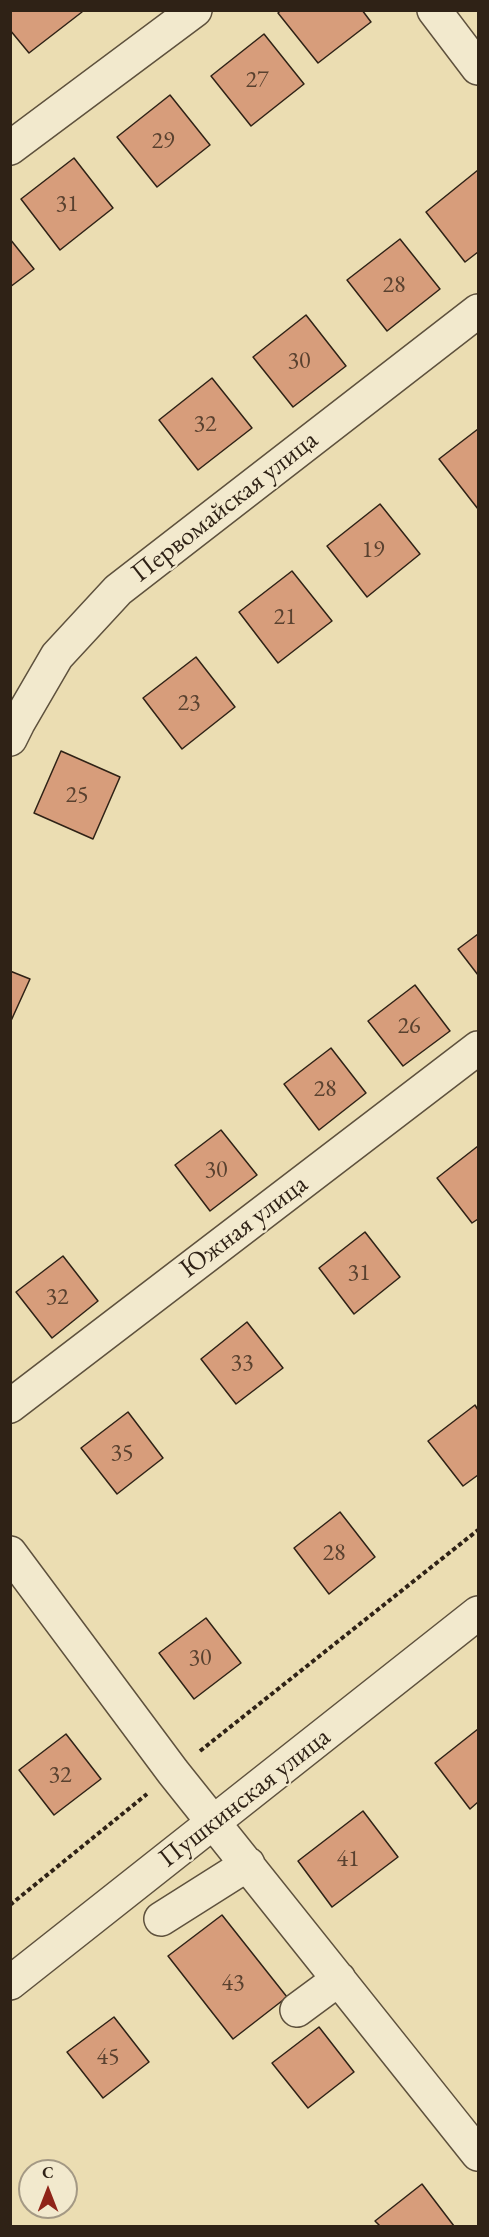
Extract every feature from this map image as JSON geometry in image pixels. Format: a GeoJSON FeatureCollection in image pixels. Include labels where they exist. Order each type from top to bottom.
{"type":"FeatureCollection","features":[{"type":"Feature","properties":{"kind":"street"},"geometry":{"type":"LineString","coordinates":[[10,148],[195,10]]}},
{"type":"Feature","properties":{"kind":"street"},"geometry":{"type":"LineString","coordinates":[[434,10],[478,68]]}},
{"type":"Feature","properties":{"kind":"street","name":"Первомайская улица"},"geometry":{"type":"LineString","coordinates":[[13,727],[57,656],[118,590],[478,311]]}},
{"type":"Feature","properties":{"kind":"street","name":"Южная улица"},"geometry":{"type":"LineString","coordinates":[[10,1406],[478,1048]]}},
{"type":"Feature","properties":{"kind":"street"},"geometry":{"type":"LineString","coordinates":[[10,1553],[173,1772],[478,2154]]}},
{"type":"Feature","properties":{"kind":"street","name":"Пушкинская улица"},"geometry":{"type":"LineString","coordinates":[[10,1983],[478,1613]]}},
{"type":"Feature","properties":{"kind":"street"},"geometry":{"type":"LineString","coordinates":[[161,1919],[248,1864]]}},
{"type":"Feature","properties":{"kind":"street"},"geometry":{"type":"LineString","coordinates":[[297,2010],[339,1979]]}},
{"type":"Feature","properties":{"kind":"path"},"geometry":{"type":"LineString","coordinates":[[10,1905],[173,1772],[478,1530]]}},
{"type":"Feature","properties":{"kind":"building"},"geometry":{"type":"Polygon","coordinates":[[[10,10],[81,10],[82,12],[29,53],[10,30],[10,10]]]}},
{"type":"Feature","properties":{"kind":"building"},"geometry":{"type":"Polygon","coordinates":[[[281,10],[362,10],[371,22],[318,63],[278,13],[281,10]]]}},
{"type":"Feature","properties":{"kind":"building"},"geometry":{"type":"Polygon","coordinates":[[[264,34],[304,84],[251,126],[211,76],[264,34]]]}},
{"type":"Feature","properties":{"kind":"building"},"geometry":{"type":"Polygon","coordinates":[[[170,95],[210,145],[157,187],[117,137],[170,95]]]}},
{"type":"Feature","properties":{"kind":"building"},"geometry":{"type":"Polygon","coordinates":[[[74,158],[113,208],[60,250],[21,199],[74,158]]]}},
{"type":"Feature","properties":{"kind":"building"},"geometry":{"type":"Polygon","coordinates":[[[478,170],[478,252],[465,262],[426,212],[478,170]]]}},
{"type":"Feature","properties":{"kind":"building"},"geometry":{"type":"Polygon","coordinates":[[[10,239],[34,269],[10,287],[10,239]]]}},
{"type":"Feature","properties":{"kind":"building"},"geometry":{"type":"Polygon","coordinates":[[[400,239],[440,289],[387,331],[347,280],[400,239]]]}},
{"type":"Feature","properties":{"kind":"building"},"geometry":{"type":"Polygon","coordinates":[[[306,315],[346,366],[293,407],[253,357],[306,315]]]}},
{"type":"Feature","properties":{"kind":"building"},"geometry":{"type":"Polygon","coordinates":[[[212,378],[252,428],[198,470],[159,420],[212,378]]]}},
{"type":"Feature","properties":{"kind":"building"},"geometry":{"type":"Polygon","coordinates":[[[478,429],[478,509],[439,459],[478,429]]]}},
{"type":"Feature","properties":{"kind":"building"},"geometry":{"type":"Polygon","coordinates":[[[380,504],[420,554],[367,597],[327,546],[380,504]]]}},
{"type":"Feature","properties":{"kind":"building"},"geometry":{"type":"Polygon","coordinates":[[[292,571],[332,621],[278,663],[239,612],[292,571]]]}},
{"type":"Feature","properties":{"kind":"building"},"geometry":{"type":"Polygon","coordinates":[[[196,657],[235,707],[182,749],[143,698],[196,657]]]}},
{"type":"Feature","properties":{"kind":"building"},"geometry":{"type":"Polygon","coordinates":[[[61,751],[120,777],[93,839],[34,813],[61,751]]]}},
{"type":"Feature","properties":{"kind":"building"},"geometry":{"type":"Polygon","coordinates":[[[478,934],[478,975],[458,949],[478,934]]]}},
{"type":"Feature","properties":{"kind":"building"},"geometry":{"type":"Polygon","coordinates":[[[10,971],[30,979],[10,1023],[10,971]]]}},
{"type":"Feature","properties":{"kind":"building"},"geometry":{"type":"Polygon","coordinates":[[[415,985],[450,1031],[403,1066],[368,1021],[415,985]]]}},
{"type":"Feature","properties":{"kind":"building"},"geometry":{"type":"Polygon","coordinates":[[[331,1048],[366,1093],[319,1130],[284,1084],[331,1048]]]}},
{"type":"Feature","properties":{"kind":"building"},"geometry":{"type":"Polygon","coordinates":[[[221,1130],[257,1175],[210,1211],[175,1165],[221,1130]]]}},
{"type":"Feature","properties":{"kind":"building"},"geometry":{"type":"Polygon","coordinates":[[[478,1146],[478,1219],[472,1223],[437,1178],[478,1146]]]}},
{"type":"Feature","properties":{"kind":"building"},"geometry":{"type":"Polygon","coordinates":[[[365,1232],[400,1277],[354,1314],[319,1268],[365,1232]]]}},
{"type":"Feature","properties":{"kind":"building"},"geometry":{"type":"Polygon","coordinates":[[[63,1256],[98,1301],[52,1338],[16,1292],[63,1256]]]}},
{"type":"Feature","properties":{"kind":"building"},"geometry":{"type":"Polygon","coordinates":[[[247,1322],[283,1368],[236,1404],[201,1359],[247,1322]]]}},
{"type":"Feature","properties":{"kind":"building"},"geometry":{"type":"Polygon","coordinates":[[[475,1405],[478,1410],[478,1475],[463,1486],[428,1441],[475,1405]]]}},
{"type":"Feature","properties":{"kind":"building"},"geometry":{"type":"Polygon","coordinates":[[[128,1412],[163,1458],[117,1494],[81,1448],[128,1412]]]}},
{"type":"Feature","properties":{"kind":"building"},"geometry":{"type":"Polygon","coordinates":[[[340,1512],[375,1557],[329,1594],[294,1548],[340,1512]]]}},
{"type":"Feature","properties":{"kind":"building"},"geometry":{"type":"Polygon","coordinates":[[[206,1618],[241,1663],[194,1699],[159,1653],[206,1618]]]}},
{"type":"Feature","properties":{"kind":"building"},"geometry":{"type":"Polygon","coordinates":[[[478,1729],[478,1802],[470,1809],[435,1763],[478,1729]]]}},
{"type":"Feature","properties":{"kind":"building"},"geometry":{"type":"Polygon","coordinates":[[[66,1734],[101,1779],[54,1815],[19,1770],[66,1734]]]}},
{"type":"Feature","properties":{"kind":"building"},"geometry":{"type":"Polygon","coordinates":[[[363,1811],[398,1857],[332,1907],[298,1861],[363,1811]]]}},
{"type":"Feature","properties":{"kind":"building"},"geometry":{"type":"Polygon","coordinates":[[[222,1915],[287,1997],[233,2039],[168,1956],[222,1915]]]}},
{"type":"Feature","properties":{"kind":"building"},"geometry":{"type":"Polygon","coordinates":[[[114,2017],[149,2062],[103,2098],[67,2052],[114,2017]]]}},
{"type":"Feature","properties":{"kind":"building"},"geometry":{"type":"Polygon","coordinates":[[[319,2027],[354,2072],[308,2108],[272,2063],[319,2027]]]}},
{"type":"Feature","properties":{"kind":"building"},"geometry":{"type":"Polygon","coordinates":[[[422,2184],[454,2226],[380,2226],[375,2221],[422,2184]]]}}]}
